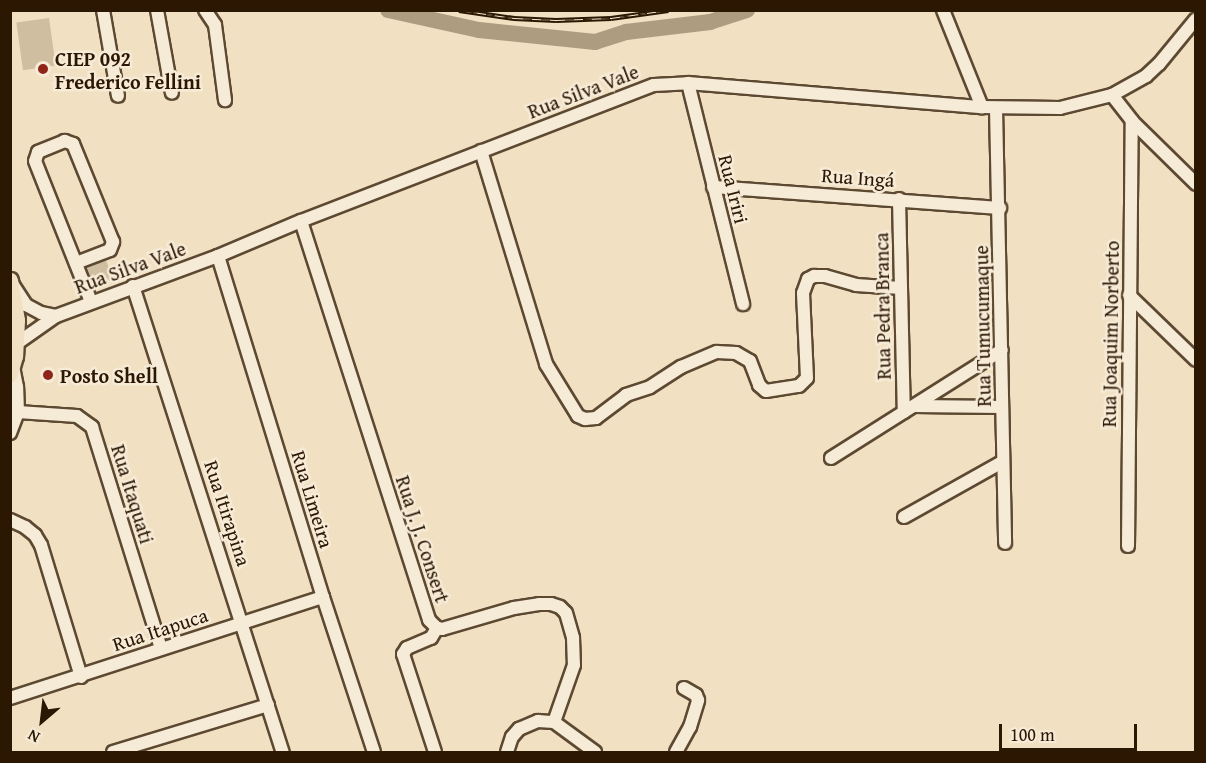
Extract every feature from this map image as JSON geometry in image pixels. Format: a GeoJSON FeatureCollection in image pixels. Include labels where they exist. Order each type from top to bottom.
{"type":"FeatureCollection","features":[{"type":"Feature","properties":{"kind":"main road"},"geometry":{"type":"LineString","coordinates":[[12,283],[17,320],[12,370]]}},
{"type":"Feature","properties":{"kind":"street"},"geometry":{"type":"LineString","coordinates":[[103,10],[118,96]]}},
{"type":"Feature","properties":{"kind":"street"},"geometry":{"type":"LineString","coordinates":[[157,10],[172,93]]}},
{"type":"Feature","properties":{"kind":"street"},"geometry":{"type":"LineString","coordinates":[[205,10],[214,25],[225,100]]}},
{"type":"Feature","properties":{"kind":"street"},"geometry":{"type":"LineString","coordinates":[[944,10],[982,107]]}},
{"type":"Feature","properties":{"kind":"street","name":"Rua Silva Vale"},"geometry":{"type":"LineString","coordinates":[[16,344],[56,316],[218,256],[301,220],[644,88],[665,83],[688,83],[996,108],[1060,108],[1112,95],[1134,83],[1159,64],[1196,19]]}},
{"type":"Feature","properties":{"kind":"street","name":"Rua Iriri"},"geometry":{"type":"LineString","coordinates":[[688,83],[743,304]]}},
{"type":"Feature","properties":{"kind":"street"},"geometry":{"type":"LineString","coordinates":[[1112,95],[1132,121],[1196,184]]}},
{"type":"Feature","properties":{"kind":"street","name":"Rua Tumucumaque"},"geometry":{"type":"LineString","coordinates":[[996,108],[1000,208],[1005,543]]}},
{"type":"Feature","properties":{"kind":"street","name":"Rua Joaquim Norberto"},"geometry":{"type":"LineString","coordinates":[[1128,546],[1132,121]]}},
{"type":"Feature","properties":{"kind":"street"},"geometry":{"type":"LineString","coordinates":[[76,263],[110,250],[112,242],[74,144],[65,141],[38,152],[35,158],[91,302]]}},
{"type":"Feature","properties":{"kind":"street"},"geometry":{"type":"LineString","coordinates":[[481,151],[536,339],[546,364],[578,416],[591,420],[596,418],[626,395],[651,387],[681,367],[717,352],[736,353],[750,361],[759,385],[766,391],[799,386],[807,378],[803,293],[805,285],[813,276],[825,276],[856,285],[901,288]]}},
{"type":"Feature","properties":{"kind":"street","name":"Rua Ingá"},"geometry":{"type":"LineString","coordinates":[[713,187],[1000,208]]}},
{"type":"Feature","properties":{"kind":"street","name":"Rua Pedra Branca"},"geometry":{"type":"LineString","coordinates":[[899,199],[901,288],[909,409]]}},
{"type":"Feature","properties":{"kind":"street","name":"Rua J. J. Consert"},"geometry":{"type":"LineString","coordinates":[[301,220],[431,625],[437,628],[539,604],[551,604],[560,608],[566,613],[573,638],[574,665],[554,723]]}},
{"type":"Feature","properties":{"kind":"street","name":"Rua Limeira"},"geometry":{"type":"LineString","coordinates":[[218,256],[323,597],[374,753]]}},
{"type":"Feature","properties":{"kind":"street"},"geometry":{"type":"LineString","coordinates":[[12,283],[26,305],[41,313],[56,316]]}},
{"type":"Feature","properties":{"kind":"street","name":"Rua Itirapina"},"geometry":{"type":"LineString","coordinates":[[133,286],[284,753]]}},
{"type":"Feature","properties":{"kind":"street"},"geometry":{"type":"LineString","coordinates":[[1129,295],[1196,360]]}},
{"type":"Feature","properties":{"kind":"street"},"geometry":{"type":"LineString","coordinates":[[831,458],[1002,350]]}},
{"type":"Feature","properties":{"kind":"street"},"geometry":{"type":"LineString","coordinates":[[10,433],[18,412],[17,387],[12,370]]}},
{"type":"Feature","properties":{"kind":"street"},"geometry":{"type":"LineString","coordinates":[[909,409],[1002,407]]}},
{"type":"Feature","properties":{"kind":"street","name":"Rua Itaquati"},"geometry":{"type":"LineString","coordinates":[[18,412],[77,416],[92,427],[161,648]]}},
{"type":"Feature","properties":{"kind":"street"},"geometry":{"type":"LineString","coordinates":[[904,517],[1002,462]]}},
{"type":"Feature","properties":{"kind":"street"},"geometry":{"type":"LineString","coordinates":[[10,520],[30,531],[41,545],[81,676]]}},
{"type":"Feature","properties":{"kind":"street","name":"Rua Itapuca"},"geometry":{"type":"LineString","coordinates":[[10,698],[323,597]]}},
{"type":"Feature","properties":{"kind":"street"},"geometry":{"type":"LineString","coordinates":[[435,753],[403,654],[407,648],[431,638],[437,628]]}},
{"type":"Feature","properties":{"kind":"street"},"geometry":{"type":"LineString","coordinates":[[676,753],[690,727],[698,700],[696,695],[684,688]]}},
{"type":"Feature","properties":{"kind":"street"},"geometry":{"type":"LineString","coordinates":[[113,753],[268,705]]}},
{"type":"Feature","properties":{"kind":"street"},"geometry":{"type":"LineString","coordinates":[[507,753],[512,737],[527,723],[538,721],[554,723],[595,753]]}},
{"type":"Feature","properties":{"kind":"shaded area"},"geometry":{"type":"Polygon","coordinates":[[[49,18],[56,66],[23,70],[16,23],[49,18]]]}},
{"type":"Feature","properties":{"kind":"shaded area"},"geometry":{"type":"Polygon","coordinates":[[[106,260],[113,280],[90,288],[83,268],[106,260]]]}},
{"type":"Feature","properties":{"kind":"waterway"},"geometry":{"type":"LineString","coordinates":[[388,10],[479,30],[595,42],[626,32],[710,22],[747,10]]}},
{"type":"Feature","properties":{"kind":"railway"},"geometry":{"type":"LineString","coordinates":[[459,10],[514,18],[556,20],[611,18],[668,10]]}},
{"type":"Feature","properties":{"kind":"place","name":"CIEP 092 Frederico Fellini"},"geometry":{"type":"Point","coordinates":[43,69]}},
{"type":"Feature","properties":{"kind":"place","name":"Posto Shell"},"geometry":{"type":"Point","coordinates":[48,375]}}]}
